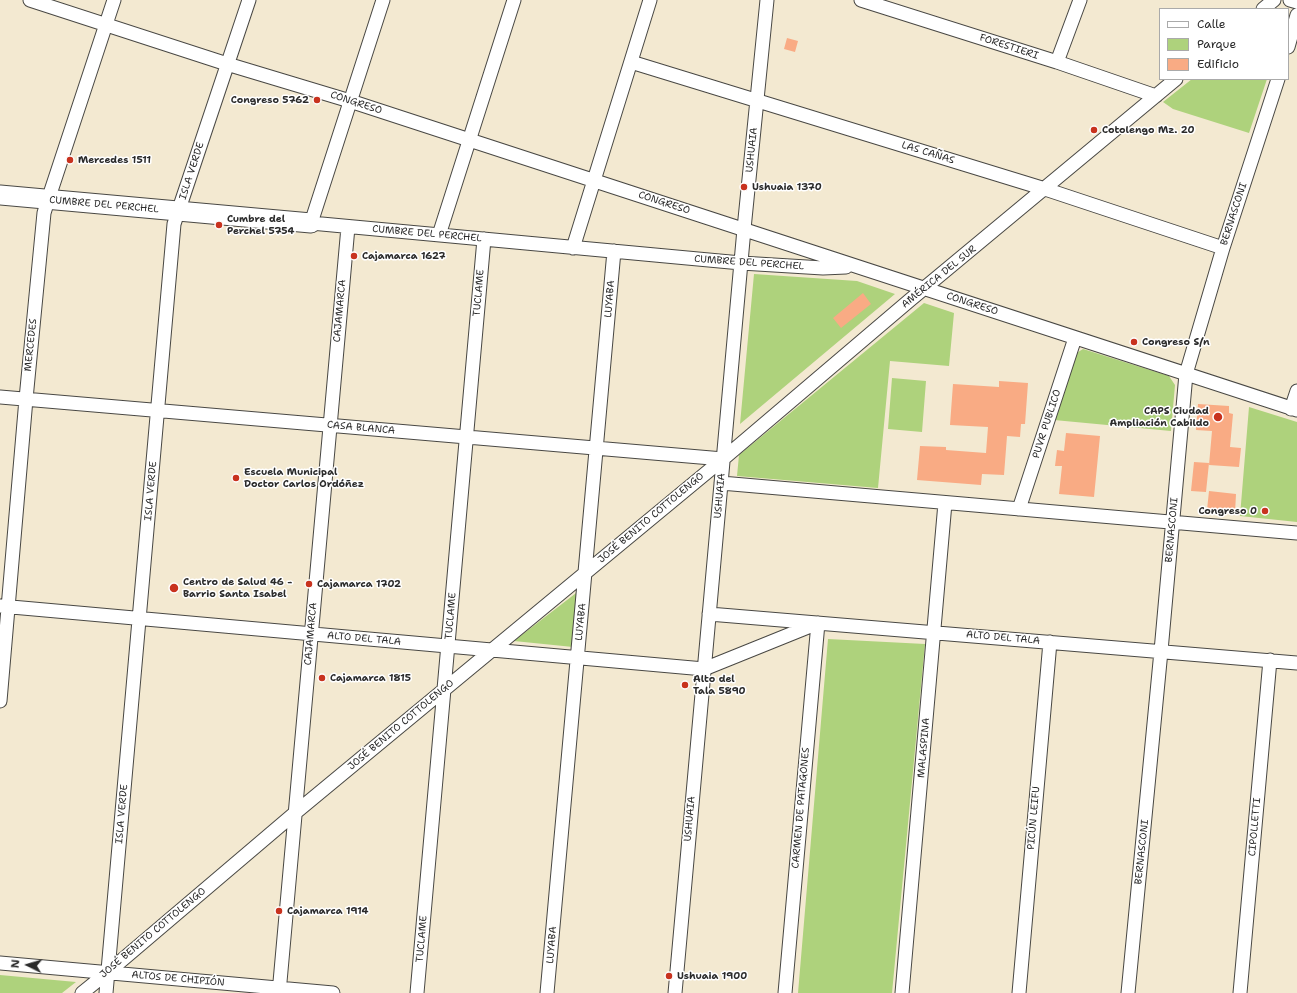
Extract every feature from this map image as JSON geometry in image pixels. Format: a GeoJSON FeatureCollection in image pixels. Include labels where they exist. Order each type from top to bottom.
{"type":"FeatureCollection","features":[{"type":"Feature","properties":{"kind":"main road","name":"CUMBRE DEL PERCHEL"},"geometry":{"type":"LineString","coordinates":[[0,195],[311,224]]}},
{"type":"Feature","properties":{"kind":"street","name":"CONGRESO"},"geometry":{"type":"LineString","coordinates":[[30,0],[594,180],[1294,410]]}},
{"type":"Feature","properties":{"kind":"street","name":"MERCEDES"},"geometry":{"type":"LineString","coordinates":[[0,701],[4,607],[44,213],[114,0]]}},
{"type":"Feature","properties":{"kind":"street","name":"ISLA VERDE"},"geometry":{"type":"LineString","coordinates":[[106,993],[174,224],[249,0]]}},
{"type":"Feature","properties":{"kind":"street"},"geometry":{"type":"LineString","coordinates":[[311,224],[383,0]]}},
{"type":"Feature","properties":{"kind":"street"},"geometry":{"type":"LineString","coordinates":[[439,235],[514,0]]}},
{"type":"Feature","properties":{"kind":"street"},"geometry":{"type":"LineString","coordinates":[[574,248],[650,0]]}},
{"type":"Feature","properties":{"kind":"street","name":"USHUAIA"},"geometry":{"type":"LineString","coordinates":[[675,993],[744,229],[767,0]]}},
{"type":"Feature","properties":{"kind":"street","name":"FORESTIERI"},"geometry":{"type":"LineString","coordinates":[[861,0],[1057,62],[1156,96]]}},
{"type":"Feature","properties":{"kind":"street"},"geometry":{"type":"LineString","coordinates":[[1057,62],[1080,0]]}},
{"type":"Feature","properties":{"kind":"street"},"geometry":{"type":"LineString","coordinates":[[1264,8],[1274,0]]}},
{"type":"Feature","properties":{"kind":"street"},"geometry":{"type":"LineString","coordinates":[[1290,0],[1297,2]]}},
{"type":"Feature","properties":{"kind":"street"},"geometry":{"type":"LineString","coordinates":[[1289,43],[1297,15]]}},
{"type":"Feature","properties":{"kind":"street","name":"LAS CAÑAS"},"geometry":{"type":"LineString","coordinates":[[631,62],[1045,189],[1223,248]]}},
{"type":"Feature","properties":{"kind":"street","name":"AMÉRICA DEL SUR"},"geometry":{"type":"LineString","coordinates":[[723,458],[1175,80]]}},
{"type":"Feature","properties":{"kind":"street","name":"BERNASCONI"},"geometry":{"type":"LineString","coordinates":[[1128,993],[1162,652],[1186,374],[1223,248],[1278,80]]}},
{"type":"Feature","properties":{"kind":"street","name":"CUMBRE DEL PERCHEL"},"geometry":{"type":"LineString","coordinates":[[311,224],[741,263],[823,268],[854,266]]}},
{"type":"Feature","properties":{"kind":"street","name":"CAJAMARCA"},"geometry":{"type":"LineString","coordinates":[[279,991],[348,227]]}},
{"type":"Feature","properties":{"kind":"street","name":"TUCLAME"},"geometry":{"type":"LineString","coordinates":[[417,993],[484,239]]}},
{"type":"Feature","properties":{"kind":"street","name":"LUYABA"},"geometry":{"type":"LineString","coordinates":[[547,993],[614,251]]}},
{"type":"Feature","properties":{"kind":"street","name":"PUVR PUBLICO"},"geometry":{"type":"LineString","coordinates":[[1019,509],[1075,338]]}},
{"type":"Feature","properties":{"kind":"street"},"geometry":{"type":"LineString","coordinates":[[1294,410],[1297,391]]}},
{"type":"Feature","properties":{"kind":"street","name":"CASA BLANCA"},"geometry":{"type":"LineString","coordinates":[[0,397],[723,458]]}},
{"type":"Feature","properties":{"kind":"street","name":"JOSÉ BENITO COTTOLENGO"},"geometry":{"type":"LineString","coordinates":[[82,993],[295,813],[723,458]]}},
{"type":"Feature","properties":{"kind":"street"},"geometry":{"type":"LineString","coordinates":[[721,483],[1297,533]]}},
{"type":"Feature","properties":{"kind":"street","name":"MALASPINA"},"geometry":{"type":"LineString","coordinates":[[902,993],[945,503]]}},
{"type":"Feature","properties":{"kind":"street","name":"ALTO DEL TALA"},"geometry":{"type":"LineString","coordinates":[[4,607],[704,669]]}},
{"type":"Feature","properties":{"kind":"street","name":"ALTO DEL TALA"},"geometry":{"type":"LineString","coordinates":[[709,614],[1297,663]]}},
{"type":"Feature","properties":{"kind":"street"},"geometry":{"type":"LineString","coordinates":[[704,669],[818,623]]}},
{"type":"Feature","properties":{"kind":"street","name":"CARMEN DE PATAGONES"},"geometry":{"type":"LineString","coordinates":[[785,993],[818,623]]}},
{"type":"Feature","properties":{"kind":"street","name":"PICÚN LEIFU"},"geometry":{"type":"LineString","coordinates":[[1019,993],[1050,642]]}},
{"type":"Feature","properties":{"kind":"street","name":"CIPOLLETTI"},"geometry":{"type":"LineString","coordinates":[[1240,993],[1270,660]]}},
{"type":"Feature","properties":{"kind":"street","name":"ALTOS DE CHIPIÓN"},"geometry":{"type":"LineString","coordinates":[[0,963],[108,972],[279,991],[333,993]]}},
{"type":"Feature","properties":{"kind":"green space"},"geometry":{"type":"Polygon","coordinates":[[[1191,80],[1267,80],[1249,133],[1173,109],[1163,102],[1191,80]]]}},
{"type":"Feature","properties":{"kind":"green space"},"geometry":{"type":"Polygon","coordinates":[[[754,274],[857,281],[895,294],[740,424],[754,274]]]}},
{"type":"Feature","properties":{"kind":"green space"},"geometry":{"type":"Polygon","coordinates":[[[924,303],[954,313],[949,366],[890,361],[878,488],[737,476],[739,455],[924,303]]]}},
{"type":"Feature","properties":{"kind":"green space"},"geometry":{"type":"Polygon","coordinates":[[[1083,349],[1169,376],[1175,385],[1171,431],[1054,420],[1075,354],[1083,349]]]}},
{"type":"Feature","properties":{"kind":"green space"},"geometry":{"type":"Polygon","coordinates":[[[892,378],[926,381],[922,432],[888,429],[892,378]]]}},
{"type":"Feature","properties":{"kind":"green space"},"geometry":{"type":"Polygon","coordinates":[[[1249,407],[1297,422],[1297,522],[1240,516],[1249,407]]]}},
{"type":"Feature","properties":{"kind":"green space"},"geometry":{"type":"Polygon","coordinates":[[[580,590],[573,647],[514,641],[580,590]]]}},
{"type":"Feature","properties":{"kind":"green space"},"geometry":{"type":"Polygon","coordinates":[[[828,639],[925,644],[892,993],[798,993],[828,639]]]}},
{"type":"Feature","properties":{"kind":"green space"},"geometry":{"type":"Polygon","coordinates":[[[0,975],[76,982],[62,993],[0,993],[0,975]]]}},
{"type":"Feature","properties":{"kind":"building"},"geometry":{"type":"Polygon","coordinates":[[[787,38],[798,41],[795,52],[784,49],[787,38]]]}},
{"type":"Feature","properties":{"kind":"building"},"geometry":{"type":"Polygon","coordinates":[[[863,293],[871,304],[841,328],[833,318],[863,293]]]}},
{"type":"Feature","properties":{"kind":"building"},"geometry":{"type":"Polygon","coordinates":[[[999,381],[1028,383],[1025,424],[1021,424],[1020,437],[1007,436],[1004,475],[982,474],[981,485],[917,480],[920,446],[946,447],[946,450],[986,453],[988,427],[950,425],[953,384],[999,387],[999,381]]]}},
{"type":"Feature","properties":{"kind":"building"},"geometry":{"type":"Polygon","coordinates":[[[1198,404],[1229,406],[1229,413],[1233,414],[1230,447],[1241,448],[1239,467],[1209,465],[1212,431],[1196,430],[1198,404]]]}},
{"type":"Feature","properties":{"kind":"building"},"geometry":{"type":"Polygon","coordinates":[[[1066,433],[1100,436],[1094,497],[1059,494],[1062,466],[1055,466],[1057,450],[1064,451],[1066,433]]]}},
{"type":"Feature","properties":{"kind":"building"},"geometry":{"type":"Polygon","coordinates":[[[1194,462],[1209,463],[1206,492],[1191,491],[1194,462]]]}},
{"type":"Feature","properties":{"kind":"building"},"geometry":{"type":"Polygon","coordinates":[[[1209,491],[1236,494],[1235,513],[1207,510],[1209,491]]]}},
{"type":"Feature","properties":{"kind":"place","name":"Congreso 5762"},"geometry":{"type":"Point","coordinates":[317,100]}},
{"type":"Feature","properties":{"kind":"place","name":"Cotolengo Mz. 20"},"geometry":{"type":"Point","coordinates":[1094,130]}},
{"type":"Feature","properties":{"kind":"place","name":"Mercedes 1511"},"geometry":{"type":"Point","coordinates":[70,160]}},
{"type":"Feature","properties":{"kind":"place","name":"Ushuaia 1370"},"geometry":{"type":"Point","coordinates":[744,187]}},
{"type":"Feature","properties":{"kind":"place","name":"Cumbre del Perchel 5754"},"geometry":{"type":"Point","coordinates":[219,225]}},
{"type":"Feature","properties":{"kind":"place","name":"Cajamarca 1627"},"geometry":{"type":"Point","coordinates":[354,256]}},
{"type":"Feature","properties":{"kind":"place","name":"Congreso S/n"},"geometry":{"type":"Point","coordinates":[1134,342]}},
{"type":"Feature","properties":{"kind":"place","name":"CAPS Ciudad Ampliación Cabildo"},"geometry":{"type":"Point","coordinates":[1218,417]}},
{"type":"Feature","properties":{"kind":"place","name":"Escuela Municipal Doctor Carlos Ordóñez"},"geometry":{"type":"Point","coordinates":[236,478]}},
{"type":"Feature","properties":{"kind":"place","name":"Congreso 0"},"geometry":{"type":"Point","coordinates":[1265,511]}},
{"type":"Feature","properties":{"kind":"place","name":"Cajamarca 1702"},"geometry":{"type":"Point","coordinates":[309,584]}},
{"type":"Feature","properties":{"kind":"place","name":"Centro de Salud 46 - Barrio Santa Isabel"},"geometry":{"type":"Point","coordinates":[174,588]}},
{"type":"Feature","properties":{"kind":"place","name":"Cajamarca 1815"},"geometry":{"type":"Point","coordinates":[322,678]}},
{"type":"Feature","properties":{"kind":"place","name":"Alto del Tala 5890"},"geometry":{"type":"Point","coordinates":[685,685]}},
{"type":"Feature","properties":{"kind":"place","name":"Cajamarca 1914"},"geometry":{"type":"Point","coordinates":[279,911]}},
{"type":"Feature","properties":{"kind":"place","name":"Ushuaia 1900"},"geometry":{"type":"Point","coordinates":[669,976]}}]}
